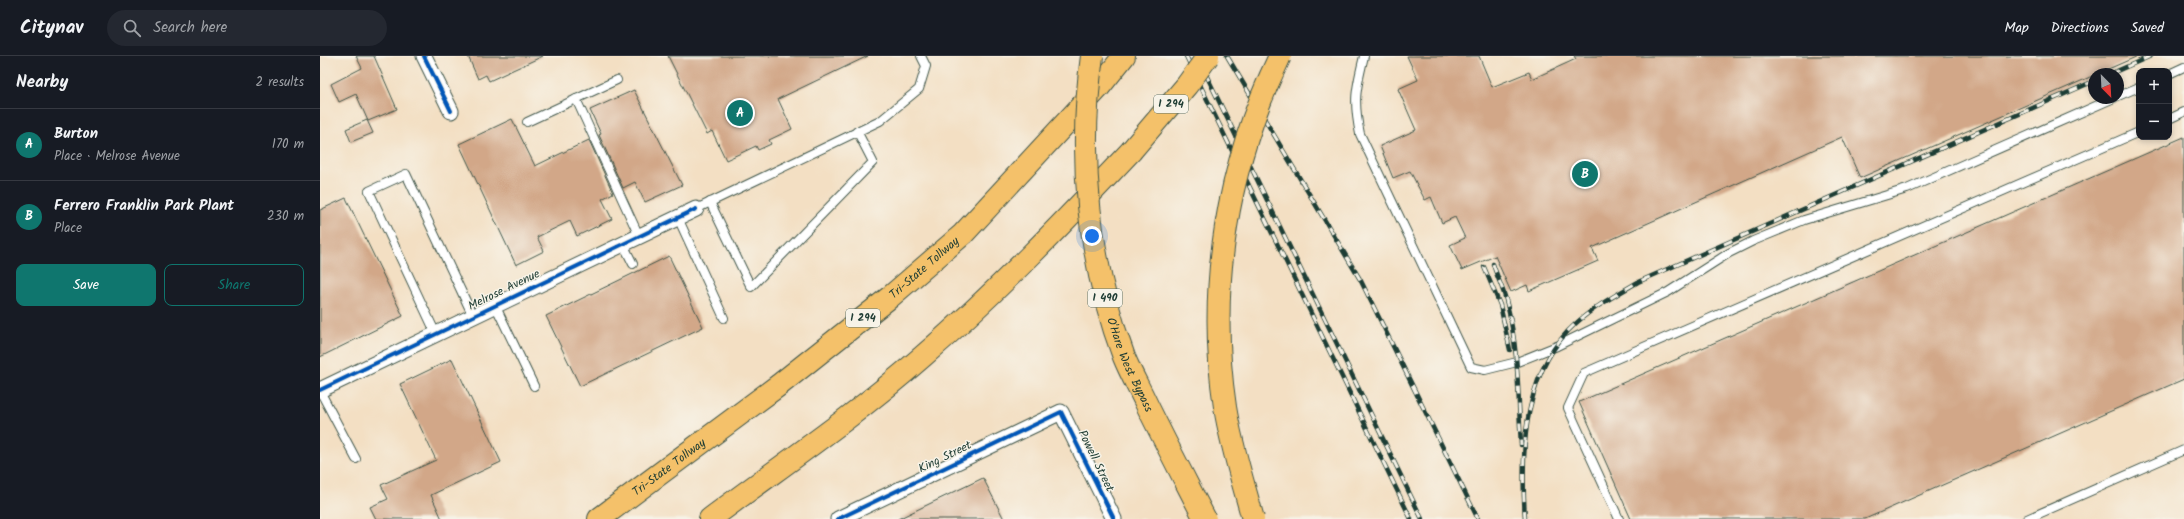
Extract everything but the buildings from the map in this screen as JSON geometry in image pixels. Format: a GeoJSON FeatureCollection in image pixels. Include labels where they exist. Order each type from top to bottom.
{"type":"FeatureCollection","features":[{"type":"Feature","properties":{"kind":"highway","name":"O'Hare West Bypass"},"geometry":{"type":"LineString","coordinates":[[1092,56],[1088,84],[1085,153],[1092,228],[1104,296],[1124,358],[1205,519]]}},
{"type":"Feature","properties":{"kind":"highway","name":"Tri-State Tollway"},"geometry":{"type":"LineString","coordinates":[[599,519],[779,385],[890,297],[963,234],[1100,86],[1124,56]]}},
{"type":"Feature","properties":{"kind":"highway","name":"I 294"},"geometry":{"type":"LineString","coordinates":[[710,519],[837,425],[922,358],[1032,256],[1131,151],[1187,85],[1208,56]]}},
{"type":"Feature","properties":{"kind":"highway"},"geometry":{"type":"LineString","coordinates":[[1253,519],[1225,408],[1217,312],[1222,250],[1233,182],[1264,88],[1280,56]]}},
{"type":"Feature","properties":{"kind":"street"},"geometry":{"type":"LineString","coordinates":[[424,56],[450,111]]}},
{"type":"Feature","properties":{"kind":"street","name":"Melrose Avenue"},"geometry":{"type":"LineString","coordinates":[[320,390],[696,209]]}},
{"type":"Feature","properties":{"kind":"street","name":"King Street"},"geometry":{"type":"LineString","coordinates":[[838,519],[1061,412]]}},
{"type":"Feature","properties":{"kind":"street","name":"Powell Street"},"geometry":{"type":"LineString","coordinates":[[1061,412],[1114,519]]}},
{"type":"Feature","properties":{"kind":"lane"},"geometry":{"type":"LineString","coordinates":[[696,209],[880,121],[919,89],[926,66],[921,56]]}},
{"type":"Feature","properties":{"kind":"lane"},"geometry":{"type":"LineString","coordinates":[[1364,56],[1356,91],[1355,104],[1360,134],[1471,367],[1485,370],[1524,359],[1605,324],[1668,292],[1729,253],[1753,241],[1804,220],[1907,189],[2100,104]]}},
{"type":"Feature","properties":{"kind":"lane"},"geometry":{"type":"LineString","coordinates":[[2172,73],[2184,67]]}},
{"type":"Feature","properties":{"kind":"lane"},"geometry":{"type":"LineString","coordinates":[[527,122],[616,80]]}},
{"type":"Feature","properties":{"kind":"lane"},"geometry":{"type":"LineString","coordinates":[[2124,93],[2136,88]]}},
{"type":"Feature","properties":{"kind":"lane"},"geometry":{"type":"LineString","coordinates":[[576,99],[639,236]]}},
{"type":"Feature","properties":{"kind":"lane"},"geometry":{"type":"LineString","coordinates":[[2172,118],[2184,112]]}},
{"type":"Feature","properties":{"kind":"lane"},"geometry":{"type":"LineString","coordinates":[[710,202],[750,286],[873,162],[858,131]]}},
{"type":"Feature","properties":{"kind":"lane"},"geometry":{"type":"LineString","coordinates":[[1619,519],[1568,408],[1584,373],[2136,133]]}},
{"type":"Feature","properties":{"kind":"lane"},"geometry":{"type":"LineString","coordinates":[[436,334],[369,191],[375,188],[406,174],[473,316]]}},
{"type":"Feature","properties":{"kind":"lane"},"geometry":{"type":"LineString","coordinates":[[678,218],[724,318]]}},
{"type":"Feature","properties":{"kind":"lane"},"geometry":{"type":"LineString","coordinates":[[623,244],[633,264]]}},
{"type":"Feature","properties":{"kind":"lane"},"geometry":{"type":"LineString","coordinates":[[495,306],[534,386]]}},
{"type":"Feature","properties":{"kind":"lane"},"geometry":{"type":"LineString","coordinates":[[320,390],[356,459]]}},
{"type":"Feature","properties":{"kind":"lane"},"geometry":{"type":"LineString","coordinates":[[2027,519],[2184,450]]}},
{"type":"Feature","properties":{"kind":"railway"},"geometry":{"type":"LineString","coordinates":[[1186,56],[1411,519]]}},
{"type":"Feature","properties":{"kind":"railway"},"geometry":{"type":"LineString","coordinates":[[1197,56],[1422,519]]}},
{"type":"Feature","properties":{"kind":"railway"},"geometry":{"type":"LineString","coordinates":[[1227,56],[1361,281],[1478,519]]}},
{"type":"Feature","properties":{"kind":"railway"},"geometry":{"type":"LineString","coordinates":[[2124,68],[2151,56]]}},
{"type":"Feature","properties":{"kind":"railway"},"geometry":{"type":"LineString","coordinates":[[1525,519],[1525,445],[1533,395],[1541,372],[1553,351],[1568,331],[1584,316],[1638,282],[2088,84]]}},
{"type":"Feature","properties":{"kind":"railway"},"geometry":{"type":"LineString","coordinates":[[1493,264],[1506,299],[1514,339],[1521,445]]}},
{"type":"Feature","properties":{"kind":"railway"},"geometry":{"type":"LineString","coordinates":[[1484,267],[1500,305],[1510,350]]}},
{"type":"Feature","properties":{"kind":"cycle path"},"geometry":{"type":"LineString","coordinates":[[424,56],[451,111]]}},
{"type":"Feature","properties":{"kind":"cycle path"},"geometry":{"type":"LineString","coordinates":[[320,390],[696,209]]}},
{"type":"Feature","properties":{"kind":"cycle path"},"geometry":{"type":"LineString","coordinates":[[838,519],[1061,412],[1114,519]]}},
{"type":"Feature","properties":{"kind":"place","name":"Burton"},"geometry":{"type":"Point","coordinates":[740,113]}},
{"type":"Feature","properties":{"kind":"place","name":"Ferrero Franklin Park Plant"},"geometry":{"type":"Point","coordinates":[1585,174]}}]}
